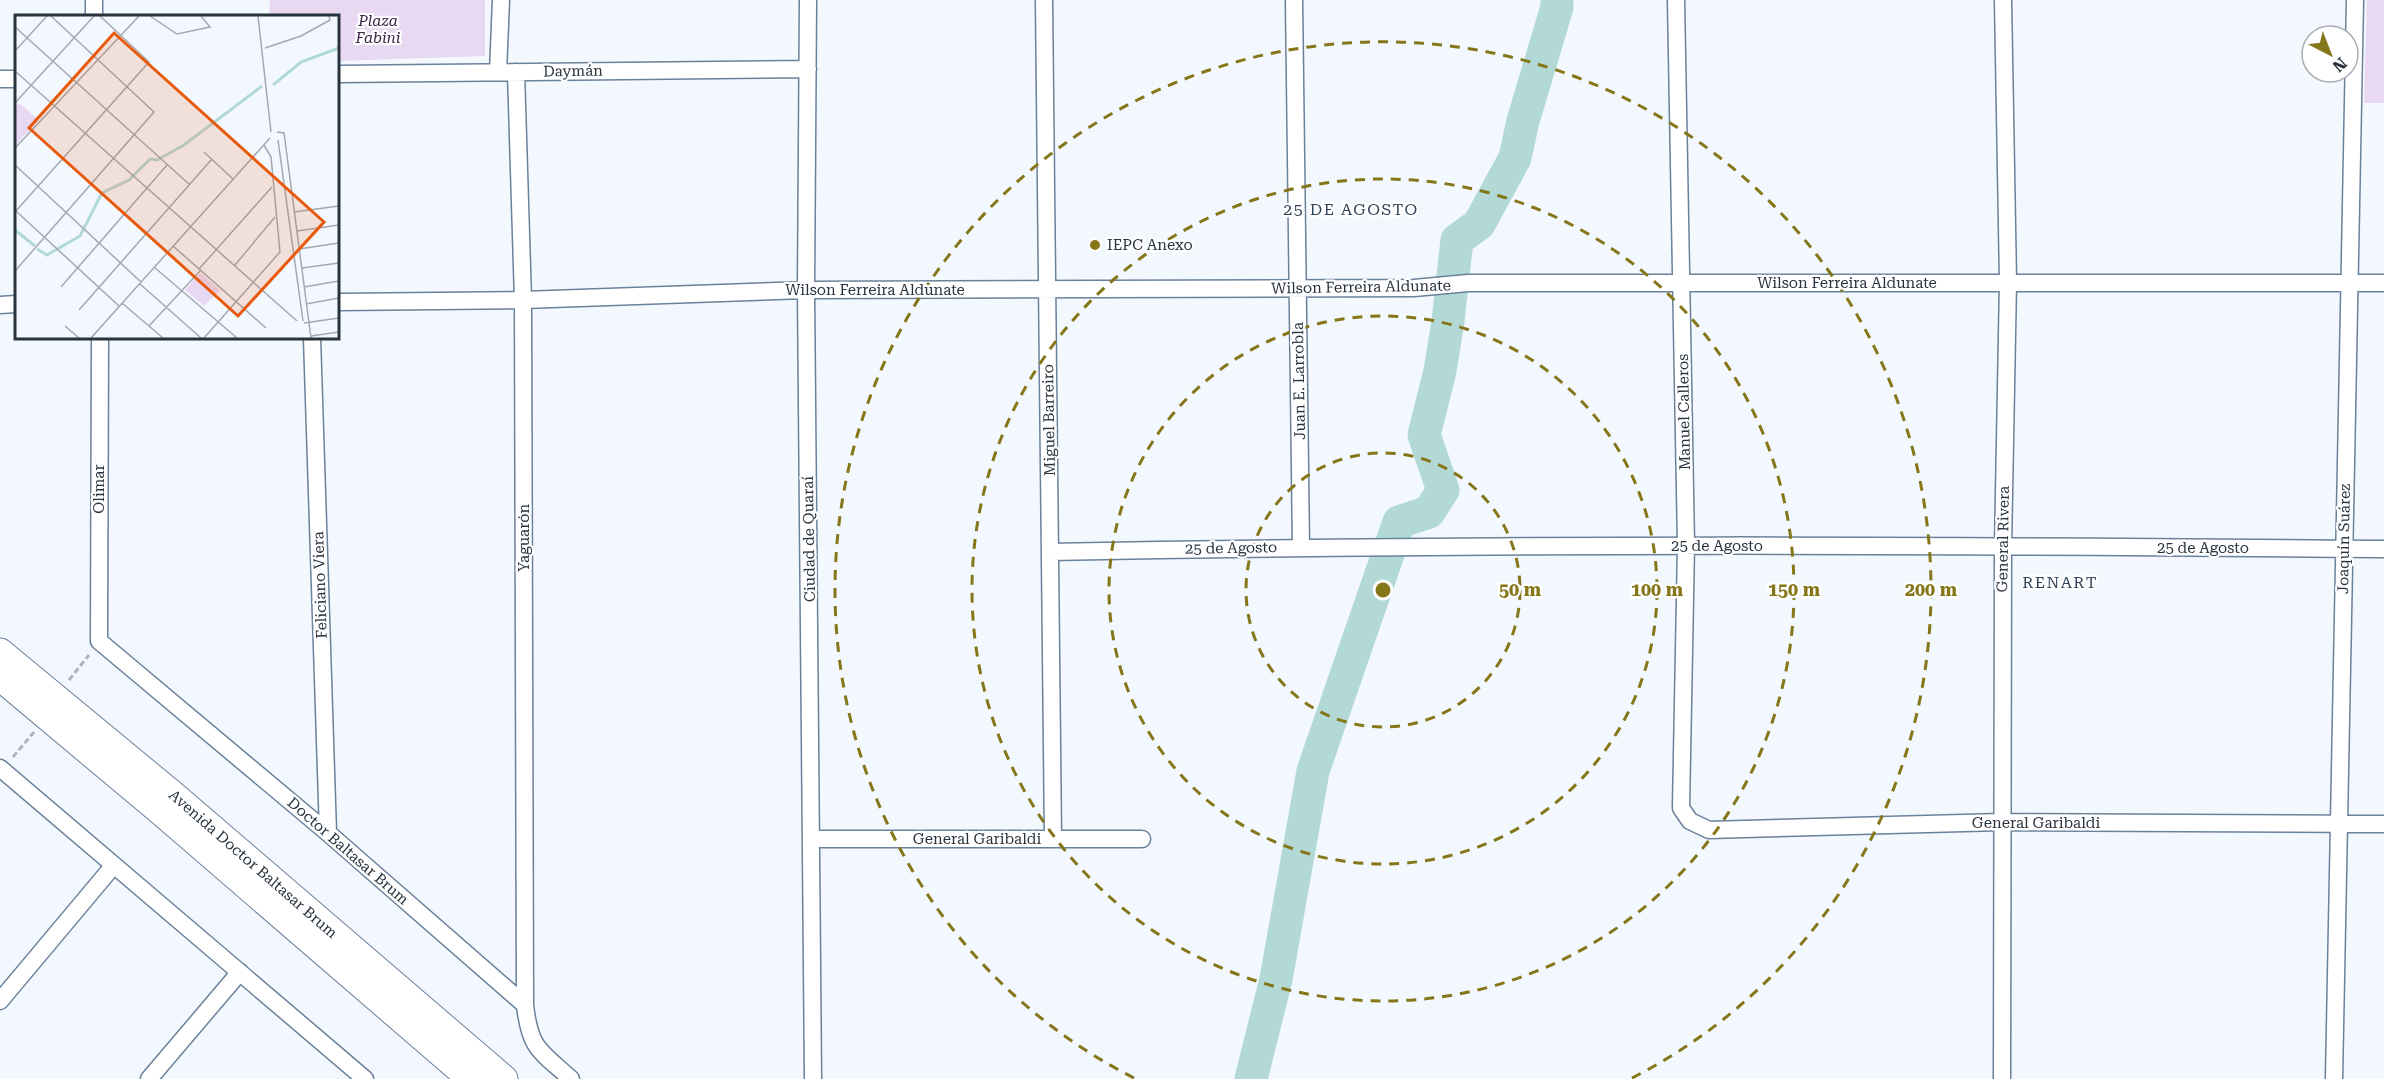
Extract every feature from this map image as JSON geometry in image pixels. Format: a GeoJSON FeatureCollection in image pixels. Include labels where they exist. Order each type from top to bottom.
{"type":"FeatureCollection","features":[{"type":"Feature","properties":{"kind":"main road","name":"Avenida Doctor Baltasar Brum"},"geometry":{"type":"LineString","coordinates":[[0,652],[51,707],[160,811],[471,1079]]}},
{"type":"Feature","properties":{"kind":"main road","name":"Avenida Doctor Baltasar Brum"},"geometry":{"type":"LineString","coordinates":[[0,677],[51,707],[171,794],[504,1079]]}},
{"type":"Feature","properties":{"kind":"street"},"geometry":{"type":"LineString","coordinates":[[498,72],[501,0]]}},
{"type":"Feature","properties":{"kind":"street","name":"Ciudad de Quaraí"},"geometry":{"type":"LineString","coordinates":[[808,0],[806,290],[813,1079]]}},
{"type":"Feature","properties":{"kind":"street","name":"Miguel Barreiro"},"geometry":{"type":"LineString","coordinates":[[1044,0],[1053,839]]}},
{"type":"Feature","properties":{"kind":"street","name":"Juan E. Larrobla"},"geometry":{"type":"LineString","coordinates":[[1294,0],[1301,547]]}},
{"type":"Feature","properties":{"kind":"street","name":"Manuel Calleros"},"geometry":{"type":"LineString","coordinates":[[1676,0],[1683,283],[1686,546],[1680,808],[1690,821]]}},
{"type":"Feature","properties":{"kind":"street","name":"General Rivera"},"geometry":{"type":"LineString","coordinates":[[2002,1079],[2002,547],[2008,282],[2003,0]]}},
{"type":"Feature","properties":{"kind":"street","name":"Joaquín Suárez"},"geometry":{"type":"LineString","coordinates":[[2334,1079],[2355,0]]}},
{"type":"Feature","properties":{"kind":"street","name":"Daymán"},"geometry":{"type":"LineString","coordinates":[[339,74],[808,69]]}},
{"type":"Feature","properties":{"kind":"street","name":"Yaguarón"},"geometry":{"type":"LineString","coordinates":[[516,72],[523,300],[525,1005]]}},
{"type":"Feature","properties":{"kind":"street"},"geometry":{"type":"LineString","coordinates":[[0,79],[15,78]]}},
{"type":"Feature","properties":{"kind":"street","name":"Wilson Ferreira Aldunate"},"geometry":{"type":"LineString","coordinates":[[339,302],[523,300],[806,290],[1414,288],[1468,283],[2384,283]]}},
{"type":"Feature","properties":{"kind":"street"},"geometry":{"type":"LineString","coordinates":[[0,305],[15,304]]}},
{"type":"Feature","properties":{"kind":"street","name":"Olimar"},"geometry":{"type":"LineString","coordinates":[[99,339],[99,641]]}},
{"type":"Feature","properties":{"kind":"street","name":"Feliciano Viera"},"geometry":{"type":"LineString","coordinates":[[312,339],[328,833]]}},
{"type":"Feature","properties":{"kind":"street","name":"25 de Agosto"},"geometry":{"type":"LineString","coordinates":[[1050,552],[1354,546],[2384,549]]}},
{"type":"Feature","properties":{"kind":"street","name":"Doctor Baltasar Brum"},"geometry":{"type":"LineString","coordinates":[[99,641],[328,833],[525,1005]]}},
{"type":"Feature","properties":{"kind":"street"},"geometry":{"type":"LineString","coordinates":[[1,770],[365,1079]]}},
{"type":"Feature","properties":{"kind":"street","name":"General Garibaldi"},"geometry":{"type":"LineString","coordinates":[[1690,821],[1709,830],[2001,822],[2384,824]]}},
{"type":"Feature","properties":{"kind":"street","name":"General Garibaldi"},"geometry":{"type":"LineString","coordinates":[[812,839],[1142,839]]}},
{"type":"Feature","properties":{"kind":"street"},"geometry":{"type":"LineString","coordinates":[[0,1001],[114,865]]}},
{"type":"Feature","properties":{"kind":"street"},"geometry":{"type":"LineString","coordinates":[[150,1079],[240,972]]}},
{"type":"Feature","properties":{"kind":"street"},"geometry":{"type":"LineString","coordinates":[[525,1005],[528,1029],[536,1048],[571,1079]]}},
{"type":"Feature","properties":{"kind":"path"},"geometry":{"type":"LineString","coordinates":[[1,770],[99,641]]}},
{"type":"Feature","properties":{"kind":"green space","name":"Plaza Fabini"},"geometry":{"type":"Polygon","coordinates":[[[270,0],[485,0],[485,56],[339,61],[339,15],[269,15],[270,0]]]}},
{"type":"Feature","properties":{"kind":"green space"},"geometry":{"type":"Polygon","coordinates":[[[2367,0],[2384,0],[2384,103],[2364,103],[2367,0]]]}},
{"type":"Feature","properties":{"kind":"waterway"},"geometry":{"type":"LineString","coordinates":[[1251,1079],[1276,979],[1313,771],[1399,522],[1429,512],[1443,490],[1424,435],[1440,371],[1457,240],[1479,224],[1515,158],[1557,0]]}},
{"type":"Feature","properties":{"kind":"place","name":"IEPC Anexo"},"geometry":{"type":"Point","coordinates":[1095,245]}},
{"type":"Feature","properties":{"kind":"district","name":"25 DE AGOSTO"},"geometry":{"type":"Point","coordinates":[1351,209]}},
{"type":"Feature","properties":{"kind":"district","name":"RENART"},"geometry":{"type":"Point","coordinates":[2060,582]}}]}
